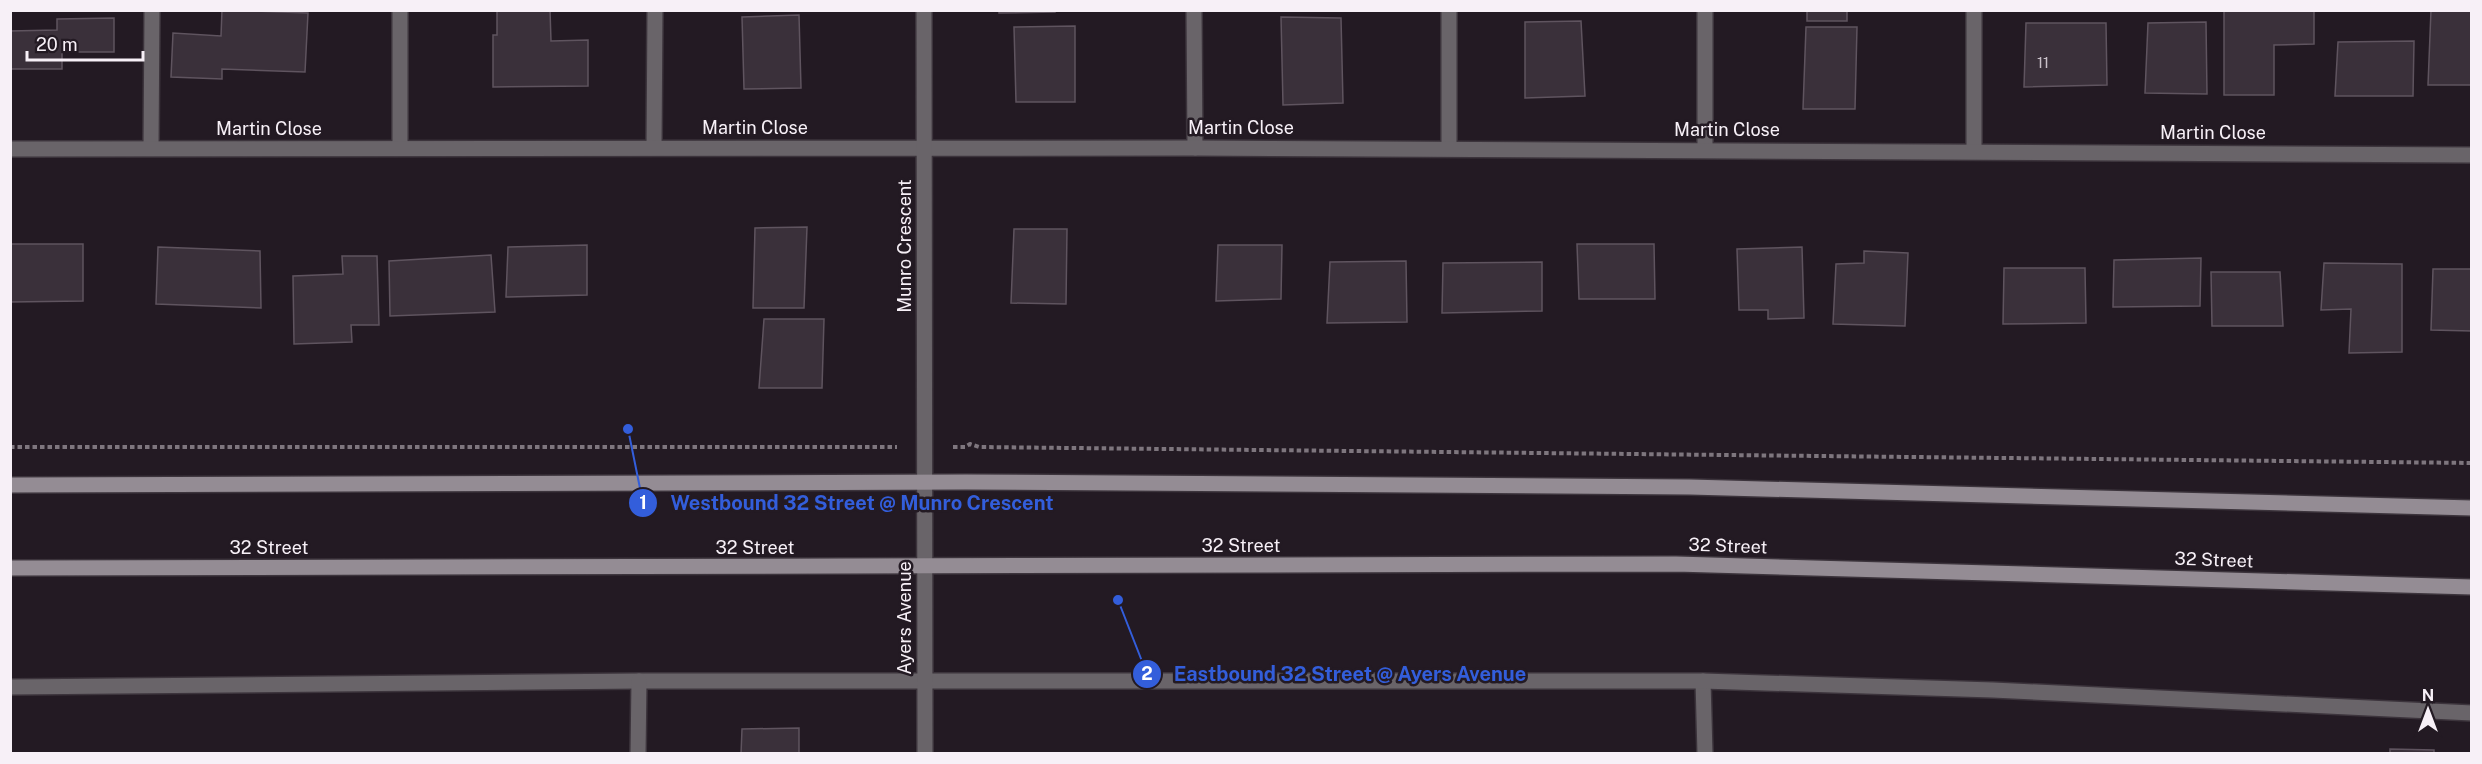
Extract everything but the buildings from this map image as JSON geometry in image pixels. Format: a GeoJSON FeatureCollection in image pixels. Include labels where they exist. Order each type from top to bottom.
{"type":"FeatureCollection","features":[{"type":"Feature","properties":{"kind":"main road"},"geometry":{"type":"LineString","coordinates":[[10,485],[925,482],[1690,487],[2472,508]]}},
{"type":"Feature","properties":{"kind":"main road","name":"32 Street"},"geometry":{"type":"LineString","coordinates":[[10,567],[1676,564],[2472,587]]}},
{"type":"Feature","properties":{"kind":"street"},"geometry":{"type":"LineString","coordinates":[[151,148],[152,10]]}},
{"type":"Feature","properties":{"kind":"street"},"geometry":{"type":"LineString","coordinates":[[400,10],[400,148]]}},
{"type":"Feature","properties":{"kind":"street"},"geometry":{"type":"LineString","coordinates":[[654,147],[655,10]]}},
{"type":"Feature","properties":{"kind":"street","name":"Munro Crescent"},"geometry":{"type":"LineString","coordinates":[[924,10],[925,482]]}},
{"type":"Feature","properties":{"kind":"street"},"geometry":{"type":"LineString","coordinates":[[1194,10],[1195,148]]}},
{"type":"Feature","properties":{"kind":"street"},"geometry":{"type":"LineString","coordinates":[[1449,10],[1449,148]]}},
{"type":"Feature","properties":{"kind":"street"},"geometry":{"type":"LineString","coordinates":[[1705,10],[1705,149]]}},
{"type":"Feature","properties":{"kind":"street"},"geometry":{"type":"LineString","coordinates":[[1974,10],[1974,150]]}},
{"type":"Feature","properties":{"kind":"street","name":"Martin Close"},"geometry":{"type":"LineString","coordinates":[[10,149],[1449,148],[2472,155]]}},
{"type":"Feature","properties":{"kind":"street","name":"Ayers Avenue"},"geometry":{"type":"LineString","coordinates":[[925,482],[925,753]]}},
{"type":"Feature","properties":{"kind":"street"},"geometry":{"type":"LineString","coordinates":[[638,753],[639,681]]}},
{"type":"Feature","properties":{"kind":"street"},"geometry":{"type":"LineString","coordinates":[[10,687],[639,681],[1703,681],[1993,690],[2472,713]]}},
{"type":"Feature","properties":{"kind":"street"},"geometry":{"type":"LineString","coordinates":[[1703,681],[1705,753]]}},
{"type":"Feature","properties":{"kind":"path"},"geometry":{"type":"LineString","coordinates":[[965,447],[970,444],[979,447],[2472,463]]}},
{"type":"Feature","properties":{"kind":"path"},"geometry":{"type":"LineString","coordinates":[[10,447],[887,447]]}},
{"type":"Feature","properties":{"kind":"place","name":"Westbound 32 Street @ Munro Crescent"},"geometry":{"type":"Point","coordinates":[628,429]}},
{"type":"Feature","properties":{"kind":"place","name":"Eastbound 32 Street @ Ayers Avenue"},"geometry":{"type":"Point","coordinates":[1118,600]}}]}
